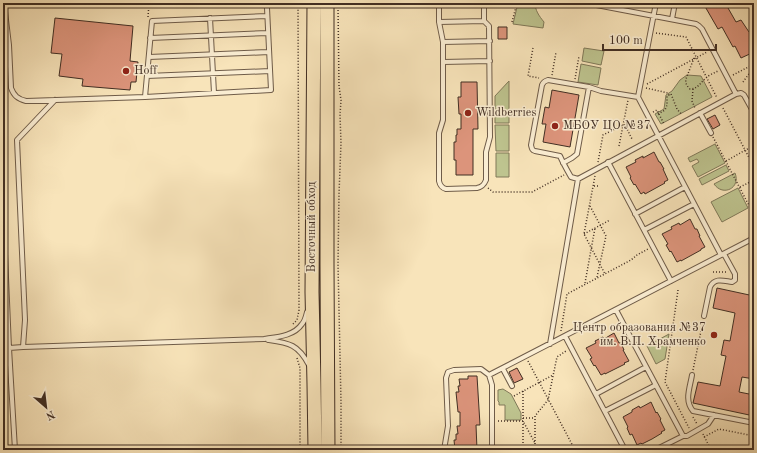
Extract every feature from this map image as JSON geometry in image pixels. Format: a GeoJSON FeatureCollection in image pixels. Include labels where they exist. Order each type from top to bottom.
{"type":"FeatureCollection","features":[{"type":"Feature","properties":{"kind":"main road","name":"Восточный обход"},"geometry":{"type":"LineString","coordinates":[[314,3],[312,292],[315,450]]}},
{"type":"Feature","properties":{"kind":"main road","name":"Восточный обход"},"geometry":{"type":"LineString","coordinates":[[327,3],[328,450]]}},
{"type":"Feature","properties":{"kind":"lane"},"geometry":{"type":"LineString","coordinates":[[4,3],[12,88],[14,94],[19,99],[26,101],[145,97],[271,90],[265,3]]}},
{"type":"Feature","properties":{"kind":"lane"},"geometry":{"type":"LineString","coordinates":[[310,3],[313,35]]}},
{"type":"Feature","properties":{"kind":"lane"},"geometry":{"type":"LineString","coordinates":[[439,3],[439,22],[443,42],[443,120],[439,133],[439,181],[442,188],[446,189],[482,187],[486,180],[486,152],[490,137],[490,42],[489,26],[484,21],[484,3]]}},
{"type":"Feature","properties":{"kind":"lane"},"geometry":{"type":"LineString","coordinates":[[586,3],[608,5],[692,22],[699,26],[736,94]]}},
{"type":"Feature","properties":{"kind":"lane"},"geometry":{"type":"LineString","coordinates":[[656,3],[638,97],[694,204],[734,272],[735,278],[734,281],[731,282],[720,280],[712,284],[704,316]]}},
{"type":"Feature","properties":{"kind":"lane"},"geometry":{"type":"LineString","coordinates":[[672,19],[675,3]]}},
{"type":"Feature","properties":{"kind":"lane"},"geometry":{"type":"LineString","coordinates":[[145,97],[152,21],[267,16]]}},
{"type":"Feature","properties":{"kind":"lane"},"geometry":{"type":"LineString","coordinates":[[210,18],[214,93]]}},
{"type":"Feature","properties":{"kind":"lane"},"geometry":{"type":"LineString","coordinates":[[439,22],[484,21]]}},
{"type":"Feature","properties":{"kind":"lane"},"geometry":{"type":"LineString","coordinates":[[150,38],[268,33]]}},
{"type":"Feature","properties":{"kind":"lane"},"geometry":{"type":"LineString","coordinates":[[443,42],[490,42]]}},
{"type":"Feature","properties":{"kind":"lane"},"geometry":{"type":"LineString","coordinates":[[149,57],[269,52]]}},
{"type":"Feature","properties":{"kind":"lane"},"geometry":{"type":"LineString","coordinates":[[322,56],[327,84]]}},
{"type":"Feature","properties":{"kind":"lane"},"geometry":{"type":"LineString","coordinates":[[443,62],[490,61]]}},
{"type":"Feature","properties":{"kind":"lane"},"geometry":{"type":"LineString","coordinates":[[147,76],[270,71]]}},
{"type":"Feature","properties":{"kind":"lane"},"geometry":{"type":"LineString","coordinates":[[638,97],[546,80],[543,82],[531,148],[535,151],[560,156],[571,177],[578,179],[736,94],[741,93],[744,95],[754,113]]}},
{"type":"Feature","properties":{"kind":"lane"},"geometry":{"type":"LineString","coordinates":[[563,163],[576,154],[588,87]]}},
{"type":"Feature","properties":{"kind":"lane"},"geometry":{"type":"LineString","coordinates":[[24,347],[25,320],[17,140],[55,100]]}},
{"type":"Feature","properties":{"kind":"lane"},"geometry":{"type":"LineString","coordinates":[[700,113],[711,134]]}},
{"type":"Feature","properties":{"kind":"lane"},"geometry":{"type":"LineString","coordinates":[[608,162],[671,281]]}},
{"type":"Feature","properties":{"kind":"lane"},"geometry":{"type":"LineString","coordinates":[[550,344],[578,179]]}},
{"type":"Feature","properties":{"kind":"lane"},"geometry":{"type":"LineString","coordinates":[[636,214],[686,187]]}},
{"type":"Feature","properties":{"kind":"lane"},"geometry":{"type":"LineString","coordinates":[[644,230],[694,204]]}},
{"type":"Feature","properties":{"kind":"lane"},"geometry":{"type":"LineString","coordinates":[[3,207],[15,450]]}},
{"type":"Feature","properties":{"kind":"lane"},"geometry":{"type":"LineString","coordinates":[[489,376],[754,238]]}},
{"type":"Feature","properties":{"kind":"lane"},"geometry":{"type":"LineString","coordinates":[[9,348],[264,339],[285,335],[295,331],[302,324],[307,313],[312,292]]}},
{"type":"Feature","properties":{"kind":"lane"},"geometry":{"type":"LineString","coordinates":[[616,310],[682,436]]}},
{"type":"Feature","properties":{"kind":"lane"},"geometry":{"type":"LineString","coordinates":[[565,336],[625,450]]}},
{"type":"Feature","properties":{"kind":"lane"},"geometry":{"type":"LineString","coordinates":[[264,339],[288,343],[298,348],[310,367],[314,384]]}},
{"type":"Feature","properties":{"kind":"lane"},"geometry":{"type":"LineString","coordinates":[[596,394],[646,367]]}},
{"type":"Feature","properties":{"kind":"lane"},"geometry":{"type":"LineString","coordinates":[[444,450],[448,426],[447,375],[450,371],[454,370],[481,369],[489,376],[492,385],[492,450]]}},
{"type":"Feature","properties":{"kind":"lane"},"geometry":{"type":"LineString","coordinates":[[503,369],[512,386]]}},
{"type":"Feature","properties":{"kind":"lane"},"geometry":{"type":"LineString","coordinates":[[692,376],[688,399],[693,411],[754,423]]}},
{"type":"Feature","properties":{"kind":"lane"},"geometry":{"type":"LineString","coordinates":[[605,411],[656,384]]}},
{"type":"Feature","properties":{"kind":"lane"},"geometry":{"type":"LineString","coordinates":[[655,450],[682,436],[687,436],[708,424],[714,415]]}},
{"type":"Feature","properties":{"kind":"path"},"geometry":{"type":"LineString","coordinates":[[292,325],[297,320],[299,310],[298,3]]}},
{"type":"Feature","properties":{"kind":"path"},"geometry":{"type":"LineString","coordinates":[[338,3],[341,100],[338,264],[341,450]]}},
{"type":"Feature","properties":{"kind":"path"},"geometry":{"type":"LineString","coordinates":[[512,22],[517,3]]}},
{"type":"Feature","properties":{"kind":"path"},"geometry":{"type":"LineString","coordinates":[[750,3],[754,10]]}},
{"type":"Feature","properties":{"kind":"path"},"geometry":{"type":"LineString","coordinates":[[650,32],[686,37],[695,58],[754,167]]}},
{"type":"Feature","properties":{"kind":"path"},"geometry":{"type":"LineString","coordinates":[[533,48],[528,76],[540,78],[543,82]]}},
{"type":"Feature","properties":{"kind":"path"},"geometry":{"type":"LineString","coordinates":[[682,115],[677,109],[671,94],[669,95],[668,93],[646,88],[644,85],[712,49]]}},
{"type":"Feature","properties":{"kind":"path"},"geometry":{"type":"LineString","coordinates":[[551,81],[556,52]]}},
{"type":"Feature","properties":{"kind":"path"},"geometry":{"type":"LineString","coordinates":[[574,85],[579,56]]}},
{"type":"Feature","properties":{"kind":"path"},"geometry":{"type":"LineString","coordinates":[[693,89],[690,89],[687,86],[686,79],[695,58]]}},
{"type":"Feature","properties":{"kind":"path"},"geometry":{"type":"LineString","coordinates":[[727,78],[754,64]]}},
{"type":"Feature","properties":{"kind":"path"},"geometry":{"type":"LineString","coordinates":[[743,82],[754,67]]}},
{"type":"Feature","properties":{"kind":"path"},"geometry":{"type":"LineString","coordinates":[[693,89],[701,84],[706,78],[723,69]]}},
{"type":"Feature","properties":{"kind":"path"},"geometry":{"type":"LineString","coordinates":[[693,89],[692,101],[695,108]]}},
{"type":"Feature","properties":{"kind":"path"},"geometry":{"type":"LineString","coordinates":[[658,114],[665,110],[667,96],[669,95]]}},
{"type":"Feature","properties":{"kind":"path"},"geometry":{"type":"LineString","coordinates":[[619,146],[628,100]]}},
{"type":"Feature","properties":{"kind":"path"},"geometry":{"type":"LineString","coordinates":[[649,118],[656,110],[664,124]]}},
{"type":"Feature","properties":{"kind":"path"},"geometry":{"type":"LineString","coordinates":[[623,125],[632,139]]}},
{"type":"Feature","properties":{"kind":"path"},"geometry":{"type":"LineString","coordinates":[[609,276],[600,264],[584,234],[603,135],[623,125]]}},
{"type":"Feature","properties":{"kind":"path"},"geometry":{"type":"LineString","coordinates":[[711,134],[754,215]]}},
{"type":"Feature","properties":{"kind":"path"},"geometry":{"type":"LineString","coordinates":[[726,161],[751,148]]}},
{"type":"Feature","properties":{"kind":"path"},"geometry":{"type":"LineString","coordinates":[[484,184],[493,192],[532,192],[564,175]]}},
{"type":"Feature","properties":{"kind":"path"},"geometry":{"type":"LineString","coordinates":[[740,188],[754,180]]}},
{"type":"Feature","properties":{"kind":"path"},"geometry":{"type":"LineString","coordinates":[[594,186],[599,186]]}},
{"type":"Feature","properties":{"kind":"path"},"geometry":{"type":"LineString","coordinates":[[590,206],[606,236],[597,278]]}},
{"type":"Feature","properties":{"kind":"path"},"geometry":{"type":"LineString","coordinates":[[584,234],[610,220]]}},
{"type":"Feature","properties":{"kind":"path"},"geometry":{"type":"LineString","coordinates":[[585,284],[595,228]]}},
{"type":"Feature","properties":{"kind":"path"},"geometry":{"type":"LineString","coordinates":[[560,339],[567,294],[631,260],[653,246]]}},
{"type":"Feature","properties":{"kind":"path"},"geometry":{"type":"LineString","coordinates":[[713,272],[734,272]]}},
{"type":"Feature","properties":{"kind":"path"},"geometry":{"type":"LineString","coordinates":[[678,290],[665,382],[692,433]]}},
{"type":"Feature","properties":{"kind":"path"},"geometry":{"type":"LineString","coordinates":[[692,376],[704,316]]}},
{"type":"Feature","properties":{"kind":"path"},"geometry":{"type":"LineString","coordinates":[[535,450],[535,416],[548,400],[557,357],[572,349]]}},
{"type":"Feature","properties":{"kind":"path"},"geometry":{"type":"LineString","coordinates":[[296,356],[300,368],[300,450]]}},
{"type":"Feature","properties":{"kind":"path"},"geometry":{"type":"LineString","coordinates":[[526,357],[575,450]]}},
{"type":"Feature","properties":{"kind":"path"},"geometry":{"type":"LineString","coordinates":[[514,396],[553,374]]}},
{"type":"Feature","properties":{"kind":"path"},"geometry":{"type":"LineString","coordinates":[[523,391],[523,450]]}},
{"type":"Feature","properties":{"kind":"path"},"geometry":{"type":"LineString","coordinates":[[492,421],[535,418]]}},
{"type":"Feature","properties":{"kind":"path"},"geometry":{"type":"LineString","coordinates":[[523,420],[535,444]]}},
{"type":"Feature","properties":{"kind":"path"},"geometry":{"type":"LineString","coordinates":[[704,437],[719,429],[754,436]]}},
{"type":"Feature","properties":{"kind":"green space"},"geometry":{"type":"Polygon","coordinates":[[[518,3],[535,3],[538,13],[544,22],[543,28],[513,24],[518,3]]]}},
{"type":"Feature","properties":{"kind":"green space"},"geometry":{"type":"Polygon","coordinates":[[[584,48],[604,51],[601,65],[582,61],[584,48]]]}},
{"type":"Feature","properties":{"kind":"green space"},"geometry":{"type":"Polygon","coordinates":[[[581,64],[601,68],[598,85],[578,82],[581,64]]]}},
{"type":"Feature","properties":{"kind":"green space"},"geometry":{"type":"Polygon","coordinates":[[[687,75],[701,76],[712,97],[661,124],[655,114],[664,109],[666,95],[672,91],[680,80],[687,75]]]}},
{"type":"Feature","properties":{"kind":"green space"},"geometry":{"type":"Polygon","coordinates":[[[509,81],[509,123],[495,123],[495,96],[509,81]]]}},
{"type":"Feature","properties":{"kind":"green space"},"geometry":{"type":"Polygon","coordinates":[[[495,125],[509,125],[509,151],[496,151],[495,125]]]}},
{"type":"Feature","properties":{"kind":"green space"},"geometry":{"type":"Polygon","coordinates":[[[715,144],[725,163],[698,177],[692,166],[699,162],[697,159],[690,162],[688,158],[715,144]]]}},
{"type":"Feature","properties":{"kind":"green space"},"geometry":{"type":"Polygon","coordinates":[[[496,153],[509,153],[509,177],[496,177],[496,153]]]}},
{"type":"Feature","properties":{"kind":"green space"},"geometry":{"type":"Polygon","coordinates":[[[726,165],[729,171],[702,185],[699,179],[726,165]]]}},
{"type":"Feature","properties":{"kind":"green space"},"geometry":{"type":"Polygon","coordinates":[[[735,173],[736,183],[730,189],[722,190],[714,184],[735,173]]]}},
{"type":"Feature","properties":{"kind":"green space"},"geometry":{"type":"Polygon","coordinates":[[[738,188],[748,208],[722,222],[711,202],[738,188]]]}},
{"type":"Feature","properties":{"kind":"green space"},"geometry":{"type":"Polygon","coordinates":[[[669,334],[665,359],[656,364],[647,346],[669,334]]]}},
{"type":"Feature","properties":{"kind":"green space"},"geometry":{"type":"Polygon","coordinates":[[[503,389],[511,394],[521,413],[521,420],[505,420],[505,405],[499,405],[498,401],[498,390],[503,389]]]}},
{"type":"Feature","properties":{"kind":"building"},"geometry":{"type":"Polygon","coordinates":[[[703,3],[737,3],[728,8],[736,22],[741,20],[749,32],[751,31],[754,36],[754,52],[741,58],[722,27],[718,29],[703,3]]]}},
{"type":"Feature","properties":{"kind":"building"},"geometry":{"type":"Polygon","coordinates":[[[55,18],[133,26],[130,61],[138,62],[136,82],[131,82],[130,90],[82,86],[83,79],[59,76],[62,54],[51,53],[55,18]]]}},
{"type":"Feature","properties":{"kind":"building"},"geometry":{"type":"Polygon","coordinates":[[[498,27],[507,27],[507,39],[498,39],[498,27]]]}},
{"type":"Feature","properties":{"kind":"building"},"geometry":{"type":"Polygon","coordinates":[[[461,82],[477,82],[478,129],[473,129],[473,175],[456,175],[456,160],[454,160],[454,142],[456,142],[457,129],[461,129],[461,114],[459,114],[458,97],[461,97],[461,82]]]}},
{"type":"Feature","properties":{"kind":"building"},"geometry":{"type":"Polygon","coordinates":[[[552,90],[579,95],[570,147],[543,142],[546,124],[542,124],[545,107],[549,108],[552,90]]]}},
{"type":"Feature","properties":{"kind":"building"},"geometry":{"type":"Polygon","coordinates":[[[715,115],[720,125],[713,129],[707,119],[715,115]]]}},
{"type":"Feature","properties":{"kind":"building"},"geometry":{"type":"Polygon","coordinates":[[[654,152],[664,169],[668,180],[645,194],[644,192],[641,194],[630,178],[631,177],[626,167],[636,162],[635,160],[643,156],[643,158],[654,152]]]}},
{"type":"Feature","properties":{"kind":"building"},"geometry":{"type":"Polygon","coordinates":[[[690,219],[695,229],[697,229],[705,247],[677,262],[666,245],[668,244],[662,234],[672,229],[671,227],[679,223],[680,225],[690,219]]]}},
{"type":"Feature","properties":{"kind":"building"},"geometry":{"type":"Polygon","coordinates":[[[717,288],[754,296],[754,317],[751,331],[754,332],[754,379],[742,377],[739,392],[754,395],[754,416],[693,403],[698,382],[720,386],[726,356],[721,355],[724,340],[730,341],[735,313],[713,308],[717,288]]]}},
{"type":"Feature","properties":{"kind":"building"},"geometry":{"type":"Polygon","coordinates":[[[614,333],[619,343],[621,343],[629,361],[601,375],[590,359],[592,358],[586,348],[596,343],[595,341],[603,337],[604,339],[614,333]]]}},
{"type":"Feature","properties":{"kind":"building"},"geometry":{"type":"Polygon","coordinates":[[[517,368],[523,379],[514,383],[509,372],[517,368]]]}},
{"type":"Feature","properties":{"kind":"building"},"geometry":{"type":"Polygon","coordinates":[[[468,376],[477,376],[480,425],[476,425],[477,450],[455,450],[454,440],[456,440],[456,434],[458,434],[457,426],[460,426],[460,412],[458,412],[456,392],[459,392],[459,379],[468,379],[468,376]]]}},
{"type":"Feature","properties":{"kind":"building"},"geometry":{"type":"Polygon","coordinates":[[[651,402],[656,413],[657,412],[661,419],[660,420],[665,430],[652,439],[637,445],[632,434],[630,435],[623,417],[639,406],[640,408],[651,402]]]}},
{"type":"Feature","properties":{"kind":"place","name":"Hoff"},"geometry":{"type":"Point","coordinates":[126,71]}},
{"type":"Feature","properties":{"kind":"place","name":"Wildberries"},"geometry":{"type":"Point","coordinates":[468,113]}},
{"type":"Feature","properties":{"kind":"place","name":"МБОУ ЦО №37"},"geometry":{"type":"Point","coordinates":[555,126]}},
{"type":"Feature","properties":{"kind":"place","name":"Центр образования №37 им. В.П. Храмченко"},"geometry":{"type":"Point","coordinates":[714,335]}}]}
